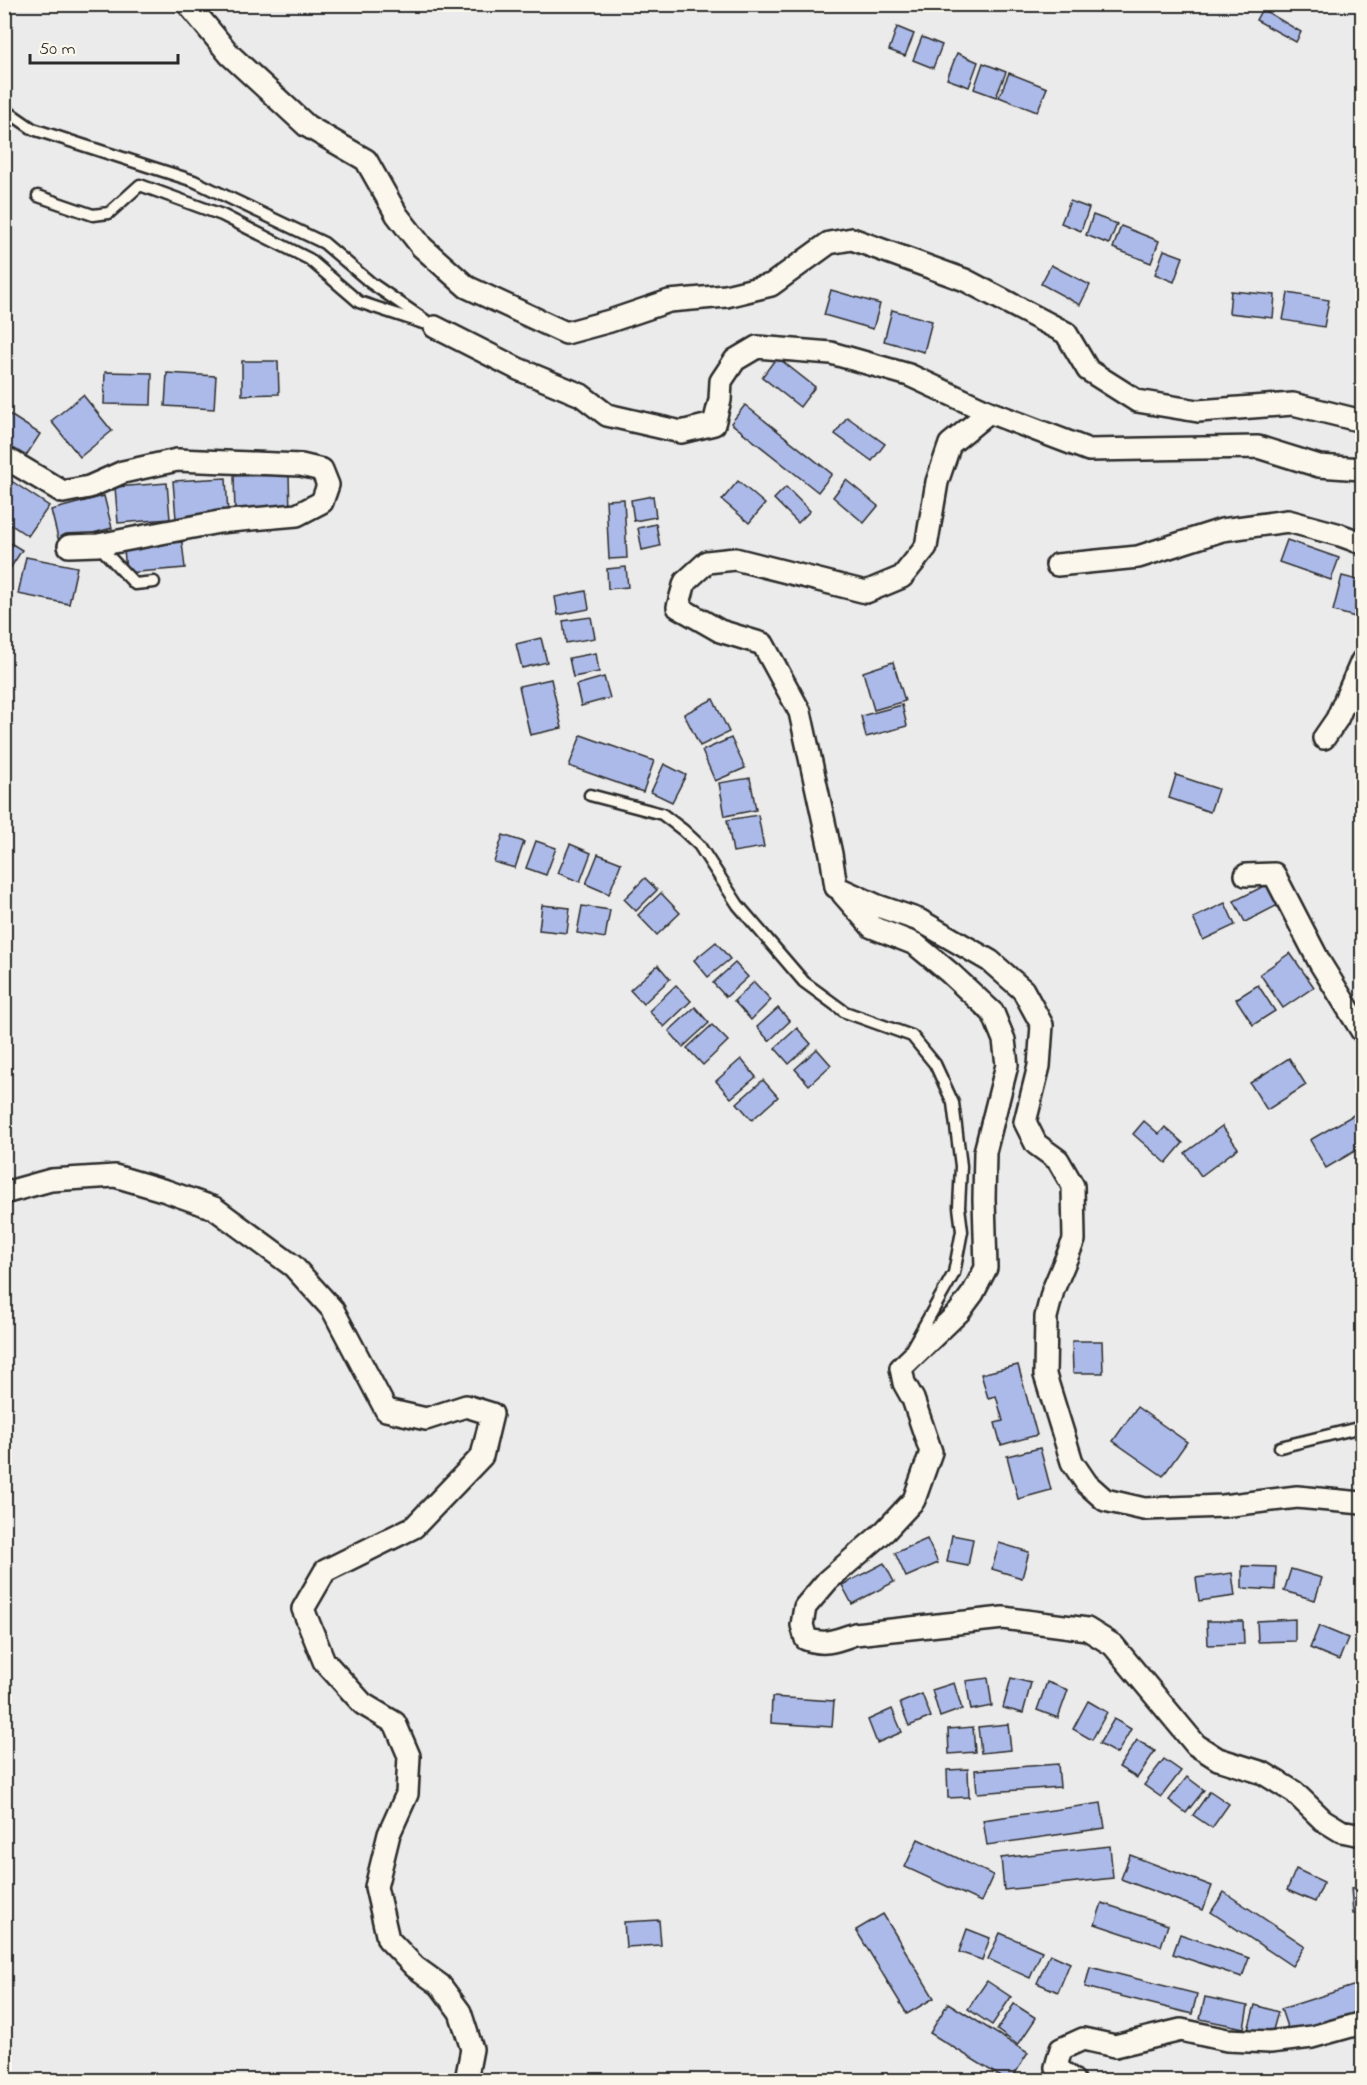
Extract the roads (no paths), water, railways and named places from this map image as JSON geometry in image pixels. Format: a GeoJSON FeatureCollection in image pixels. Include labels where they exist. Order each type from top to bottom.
{"type":"FeatureCollection","features":[{"type":"Feature","properties":{"kind":"street"},"geometry":{"type":"LineString","coordinates":[[188,4],[230,55],[307,126],[366,160],[397,215],[422,247],[467,287],[566,333],[669,301],[726,296],[771,285],[829,243],[852,239],[965,280],[1066,333],[1088,370],[1137,401],[1198,411],[1293,404],[1362,421]]}},
{"type":"Feature","properties":{"kind":"street"},"geometry":{"type":"LineString","coordinates":[[435,327],[518,369],[581,395],[606,415],[681,432],[714,424],[720,400],[721,381],[735,360],[757,347],[831,353],[909,375],[989,412],[1089,450],[1258,447],[1319,466],[1362,469]]}},
{"type":"Feature","properties":{"kind":"street"},"geometry":{"type":"LineString","coordinates":[[989,412],[950,444],[937,482],[926,547],[902,577],[866,592],[735,559],[707,562],[685,582],[678,607],[720,631],[763,644],[800,712],[836,887],[872,927],[915,945],[950,973],[993,1013],[1004,1040],[1006,1065],[985,1152],[986,1268],[973,1293],[959,1312],[901,1368],[904,1383],[913,1400],[931,1452],[921,1481],[914,1500],[885,1531],[828,1580],[805,1607],[802,1625],[806,1639],[819,1644],[855,1634],[1003,1618],[1087,1629],[1113,1645],[1196,1745],[1218,1759],[1263,1773],[1294,1792],[1323,1820],[1341,1831],[1362,1835]]}},
{"type":"Feature","properties":{"kind":"street"},"geometry":{"type":"LineString","coordinates":[[4,457],[63,492],[90,487],[123,472],[177,460],[301,465],[322,470],[328,485],[322,502],[297,515],[219,522],[98,545],[69,546]]}},
{"type":"Feature","properties":{"kind":"street"},"geometry":{"type":"LineString","coordinates":[[1057,566],[1138,557],[1222,530],[1288,521],[1362,543]]}},
{"type":"Feature","properties":{"kind":"street"},"geometry":{"type":"LineString","coordinates":[[1324,738],[1337,719],[1362,661]]}},
{"type":"Feature","properties":{"kind":"street"},"geometry":{"type":"LineString","coordinates":[[1246,875],[1274,874],[1320,963],[1362,1031]]}},
{"type":"Feature","properties":{"kind":"street"},"geometry":{"type":"LineString","coordinates":[[836,887],[878,906],[919,920],[990,961],[1023,990],[1042,1025],[1040,1066],[1025,1122],[1036,1144],[1058,1160],[1073,1186],[1074,1240],[1053,1290],[1046,1317],[1045,1375],[1072,1462],[1087,1484],[1105,1500],[1144,1509],[1223,1506],[1297,1497],[1362,1503]]}},
{"type":"Feature","properties":{"kind":"street"},"geometry":{"type":"LineString","coordinates":[[4,1192],[51,1180],[115,1176],[214,1208],[293,1266],[333,1310],[386,1410],[426,1419],[466,1406],[492,1414],[482,1456],[414,1527],[325,1571],[303,1609],[324,1661],[363,1704],[395,1723],[409,1756],[407,1794],[389,1834],[376,1887],[388,1939],[415,1967],[440,1985],[460,2012],[472,2049],[466,2080]]}},
{"type":"Feature","properties":{"kind":"street"},"geometry":{"type":"LineString","coordinates":[[1073,2080],[1056,2067],[1062,2049],[1083,2039],[1115,2046],[1181,2030],[1227,2040],[1270,2042],[1312,2037],[1362,2023]]}},
{"type":"Feature","properties":{"kind":"lane"},"geometry":{"type":"LineString","coordinates":[[4,109],[33,129],[194,181],[324,243],[371,283],[435,327]]}},
{"type":"Feature","properties":{"kind":"lane"},"geometry":{"type":"LineString","coordinates":[[38,196],[93,215],[109,213],[140,185],[222,215],[309,259],[359,302],[435,327]]}},
{"type":"Feature","properties":{"kind":"lane"},"geometry":{"type":"LineString","coordinates":[[98,545],[135,584],[154,582]]}},
{"type":"Feature","properties":{"kind":"lane"},"geometry":{"type":"LineString","coordinates":[[590,795],[662,814],[683,830],[699,845],[738,905],[804,982],[844,1012],[912,1036],[935,1064],[953,1103],[961,1166],[959,1207],[962,1231],[954,1273],[901,1368]]}},
{"type":"Feature","properties":{"kind":"lane"},"geometry":{"type":"LineString","coordinates":[[1280,1447],[1362,1427]]}}]}
